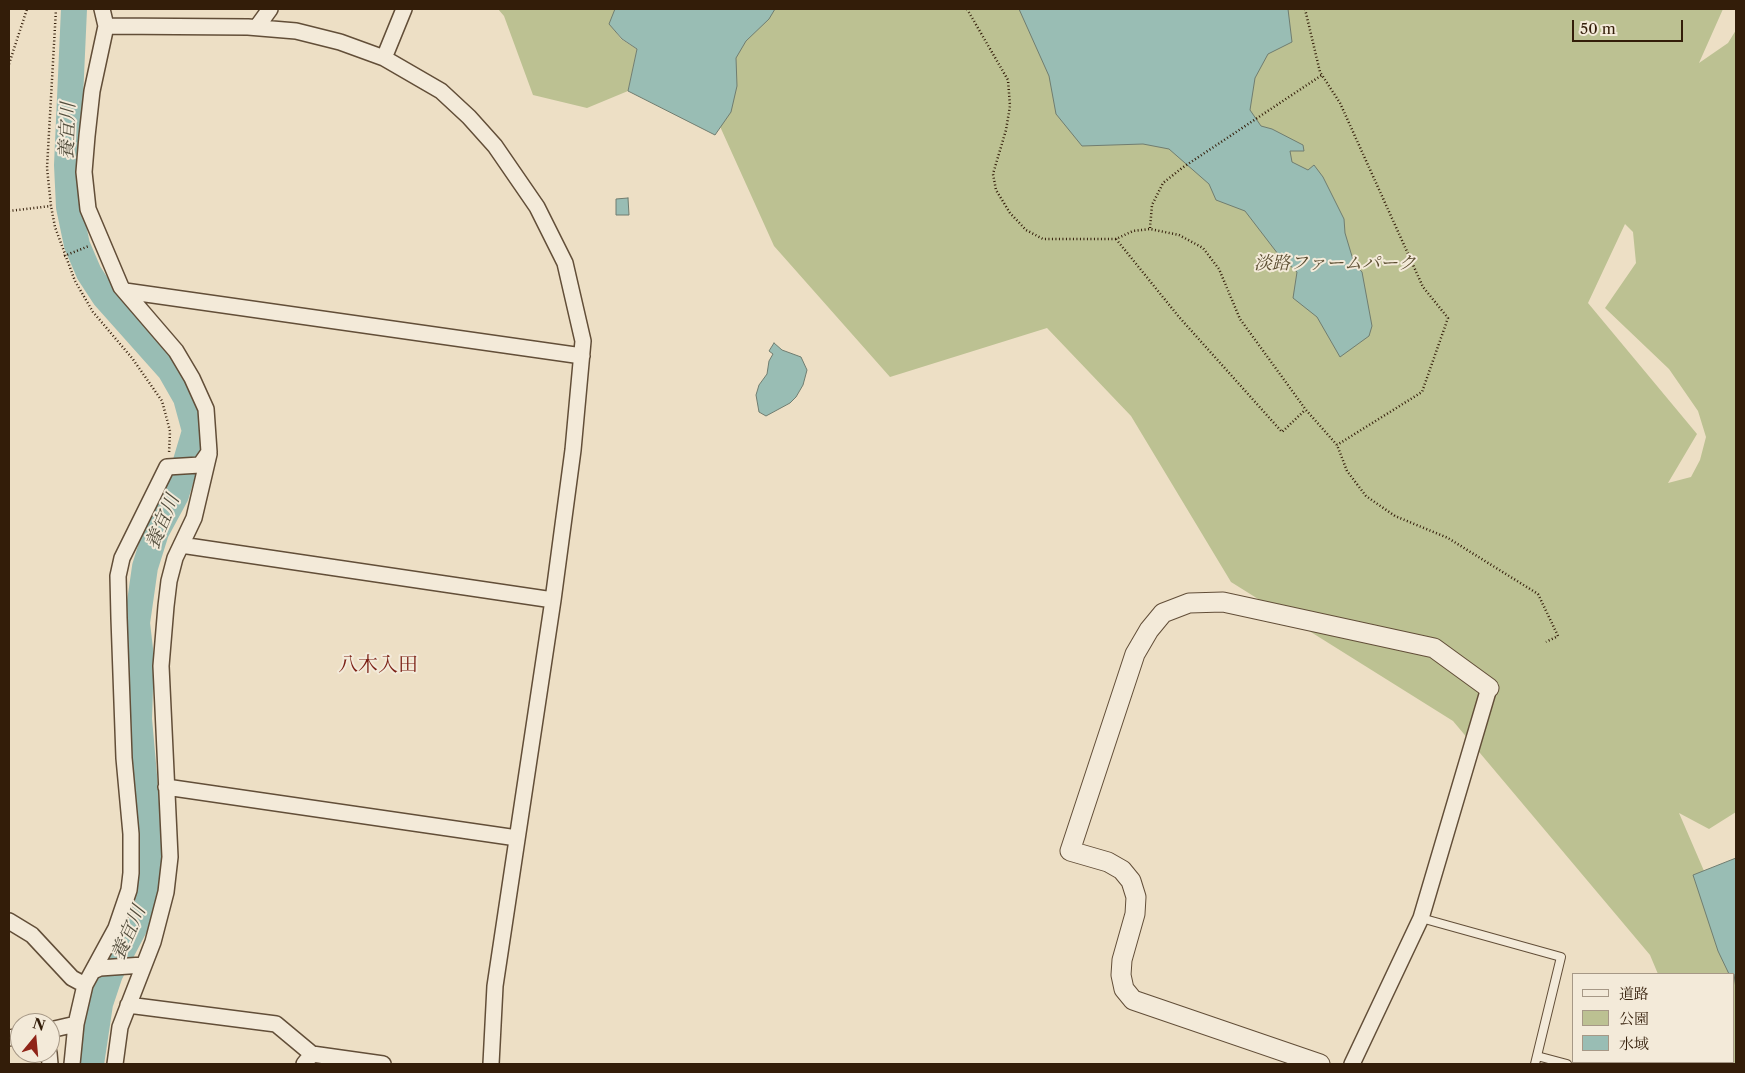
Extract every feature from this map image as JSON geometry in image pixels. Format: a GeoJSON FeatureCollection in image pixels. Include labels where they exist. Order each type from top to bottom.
{"type":"FeatureCollection","features":[{"type":"Feature","properties":{"kind":"street"},"geometry":{"type":"LineString","coordinates":[[102,9],[106,26],[92,90],[84,172],[88,209],[125,292],[176,351],[192,378],[206,408],[209,452],[198,505],[175,558],[169,581],[160,666],[170,858],[166,892],[153,942],[128,1004],[116,1043],[115,1064]]}},
{"type":"Feature","properties":{"kind":"street"},"geometry":{"type":"LineString","coordinates":[[257,27],[270,9]]}},
{"type":"Feature","properties":{"kind":"street"},"geometry":{"type":"LineString","coordinates":[[384,58],[404,9]]}},
{"type":"Feature","properties":{"kind":"street"},"geometry":{"type":"LineString","coordinates":[[106,26],[257,27],[296,31],[340,42],[384,58],[441,91],[469,117],[494,146],[537,207],[564,263],[583,342],[582,356],[573,450],[553,600],[496,986],[491,1064]]}},
{"type":"Feature","properties":{"kind":"street"},"geometry":{"type":"LineString","coordinates":[[125,292],[582,356]]}},
{"type":"Feature","properties":{"kind":"street"},"geometry":{"type":"LineString","coordinates":[[72,1064],[76,1024],[85,985],[96,969],[116,928],[129,890],[131,873],[131,834],[123,750],[118,576],[129,540],[167,468],[200,465],[209,452]]}},
{"type":"Feature","properties":{"kind":"street"},"geometry":{"type":"LineString","coordinates":[[181,545],[553,600]]}},
{"type":"Feature","properties":{"kind":"street"},"geometry":{"type":"LineString","coordinates":[[1320,1064],[1133,1000],[1124,989],[1121,975],[1122,960],[1135,914],[1136,897],[1131,882],[1122,870],[1108,862],[1070,851],[1135,654],[1149,630],[1163,614],[1188,603],[1223,602],[1434,648],[1489,688],[1421,918],[1352,1064]]}},
{"type":"Feature","properties":{"kind":"street"},"geometry":{"type":"LineString","coordinates":[[166,787],[517,838]]}},
{"type":"Feature","properties":{"kind":"street"},"geometry":{"type":"LineString","coordinates":[[9,921],[32,935],[72,978],[85,985]]}},
{"type":"Feature","properties":{"kind":"street"},"geometry":{"type":"LineString","coordinates":[[96,969],[143,966]]}},
{"type":"Feature","properties":{"kind":"street"},"geometry":{"type":"LineString","coordinates":[[128,1004],[276,1024],[308,1059],[384,1064]]}},
{"type":"Feature","properties":{"kind":"street"},"geometry":{"type":"LineString","coordinates":[[60,1028],[76,1024]]}},
{"type":"Feature","properties":{"kind":"lane"},"geometry":{"type":"LineString","coordinates":[[1421,918],[1561,957],[1536,1060],[1567,1064]]}},
{"type":"Feature","properties":{"kind":"path"},"geometry":{"type":"LineString","coordinates":[[9,64],[27,9]]}},
{"type":"Feature","properties":{"kind":"path"},"geometry":{"type":"LineString","coordinates":[[967,9],[1008,80],[1010,106],[1006,130],[994,174],[996,190],[1010,213],[1026,230],[1044,239],[1116,239],[1133,231],[1150,229],[1180,235],[1202,248],[1219,269],[1240,319],[1306,410],[1337,445],[1347,471],[1366,496],[1395,516],[1448,538],[1538,594],[1558,636],[1546,642]]}},
{"type":"Feature","properties":{"kind":"path"},"geometry":{"type":"LineString","coordinates":[[1305,9],[1322,75],[1340,103],[1422,287],[1448,318],[1422,392],[1337,445]]}},
{"type":"Feature","properties":{"kind":"path"},"geometry":{"type":"LineString","coordinates":[[1150,229],[1152,205],[1157,191],[1163,183],[1182,168],[1322,75]]}},
{"type":"Feature","properties":{"kind":"path"},"geometry":{"type":"LineString","coordinates":[[9,211],[51,206]]}},
{"type":"Feature","properties":{"kind":"path"},"geometry":{"type":"LineString","coordinates":[[1116,239],[1179,317],[1282,432],[1306,410]]}},
{"type":"Feature","properties":{"kind":"path"},"geometry":{"type":"LineString","coordinates":[[64,256],[95,244]]}},
{"type":"Feature","properties":{"kind":"green space"},"geometry":{"type":"Polygon","coordinates":[[[498,9],[615,9],[610,24],[621,39],[637,49],[628,91],[587,108],[533,95],[504,16],[498,9]]]}},
{"type":"Feature","properties":{"kind":"green space","name":"淡路ファームパーク"},"geometry":{"type":"Polygon","coordinates":[[[683,9],[1723,9],[1699,63],[1728,43],[1736,30],[1736,812],[1709,829],[1679,813],[1736,945],[1736,1064],[1692,1063],[1735,1063],[1735,973],[1658,973],[1650,955],[1453,721],[1231,582],[1131,416],[1047,328],[890,377],[774,246],[685,49],[683,9]],[[1625,224],[1588,303],[1697,434],[1668,483],[1691,477],[1700,460],[1706,437],[1698,411],[1669,369],[1605,308],[1636,263],[1633,232],[1625,224]]]}},
{"type":"Feature","properties":{"kind":"water"},"geometry":{"type":"Polygon","coordinates":[[[615,9],[775,9],[769,19],[746,41],[736,58],[737,86],[731,112],[715,135],[628,91],[637,49],[622,39],[609,24],[615,9]]]}},
{"type":"Feature","properties":{"kind":"water"},"geometry":{"type":"Polygon","coordinates":[[[1019,9],[1288,9],[1292,42],[1268,54],[1255,78],[1250,110],[1261,126],[1272,129],[1303,145],[1304,151],[1290,151],[1292,162],[1308,170],[1314,165],[1323,177],[1344,219],[1345,233],[1354,263],[1362,272],[1372,326],[1369,336],[1340,357],[1317,317],[1293,298],[1297,272],[1278,254],[1245,211],[1216,200],[1209,184],[1169,149],[1143,144],[1082,146],[1056,114],[1049,76],[1019,9]]]}},
{"type":"Feature","properties":{"kind":"water"},"geometry":{"type":"Polygon","coordinates":[[[628,198],[629,215],[616,215],[616,199],[628,198]]]}},
{"type":"Feature","properties":{"kind":"water"},"geometry":{"type":"Polygon","coordinates":[[[774,343],[782,350],[801,357],[807,370],[803,385],[796,397],[790,403],[766,416],[759,412],[756,395],[759,385],[767,374],[769,361],[773,354],[769,351],[774,343]]]}},
{"type":"Feature","properties":{"kind":"water"},"geometry":{"type":"Polygon","coordinates":[[[1736,858],[1736,989],[1735,973],[1729,973],[1718,951],[1693,875],[1736,858]]]}},
{"type":"Feature","properties":{"kind":"waterway","name":"養宜川"},"geometry":{"type":"LineString","coordinates":[[74,9],[67,165],[69,207],[77,245],[89,273],[104,296],[170,370],[186,398],[195,431],[176,495],[156,532],[145,567],[137,623],[141,658],[139,719],[151,855],[143,911],[110,974],[100,1004],[91,1064]]}},
{"type":"Feature","properties":{"kind":"district","name":"八木入田"},"geometry":{"type":"Point","coordinates":[378,665]}}]}
